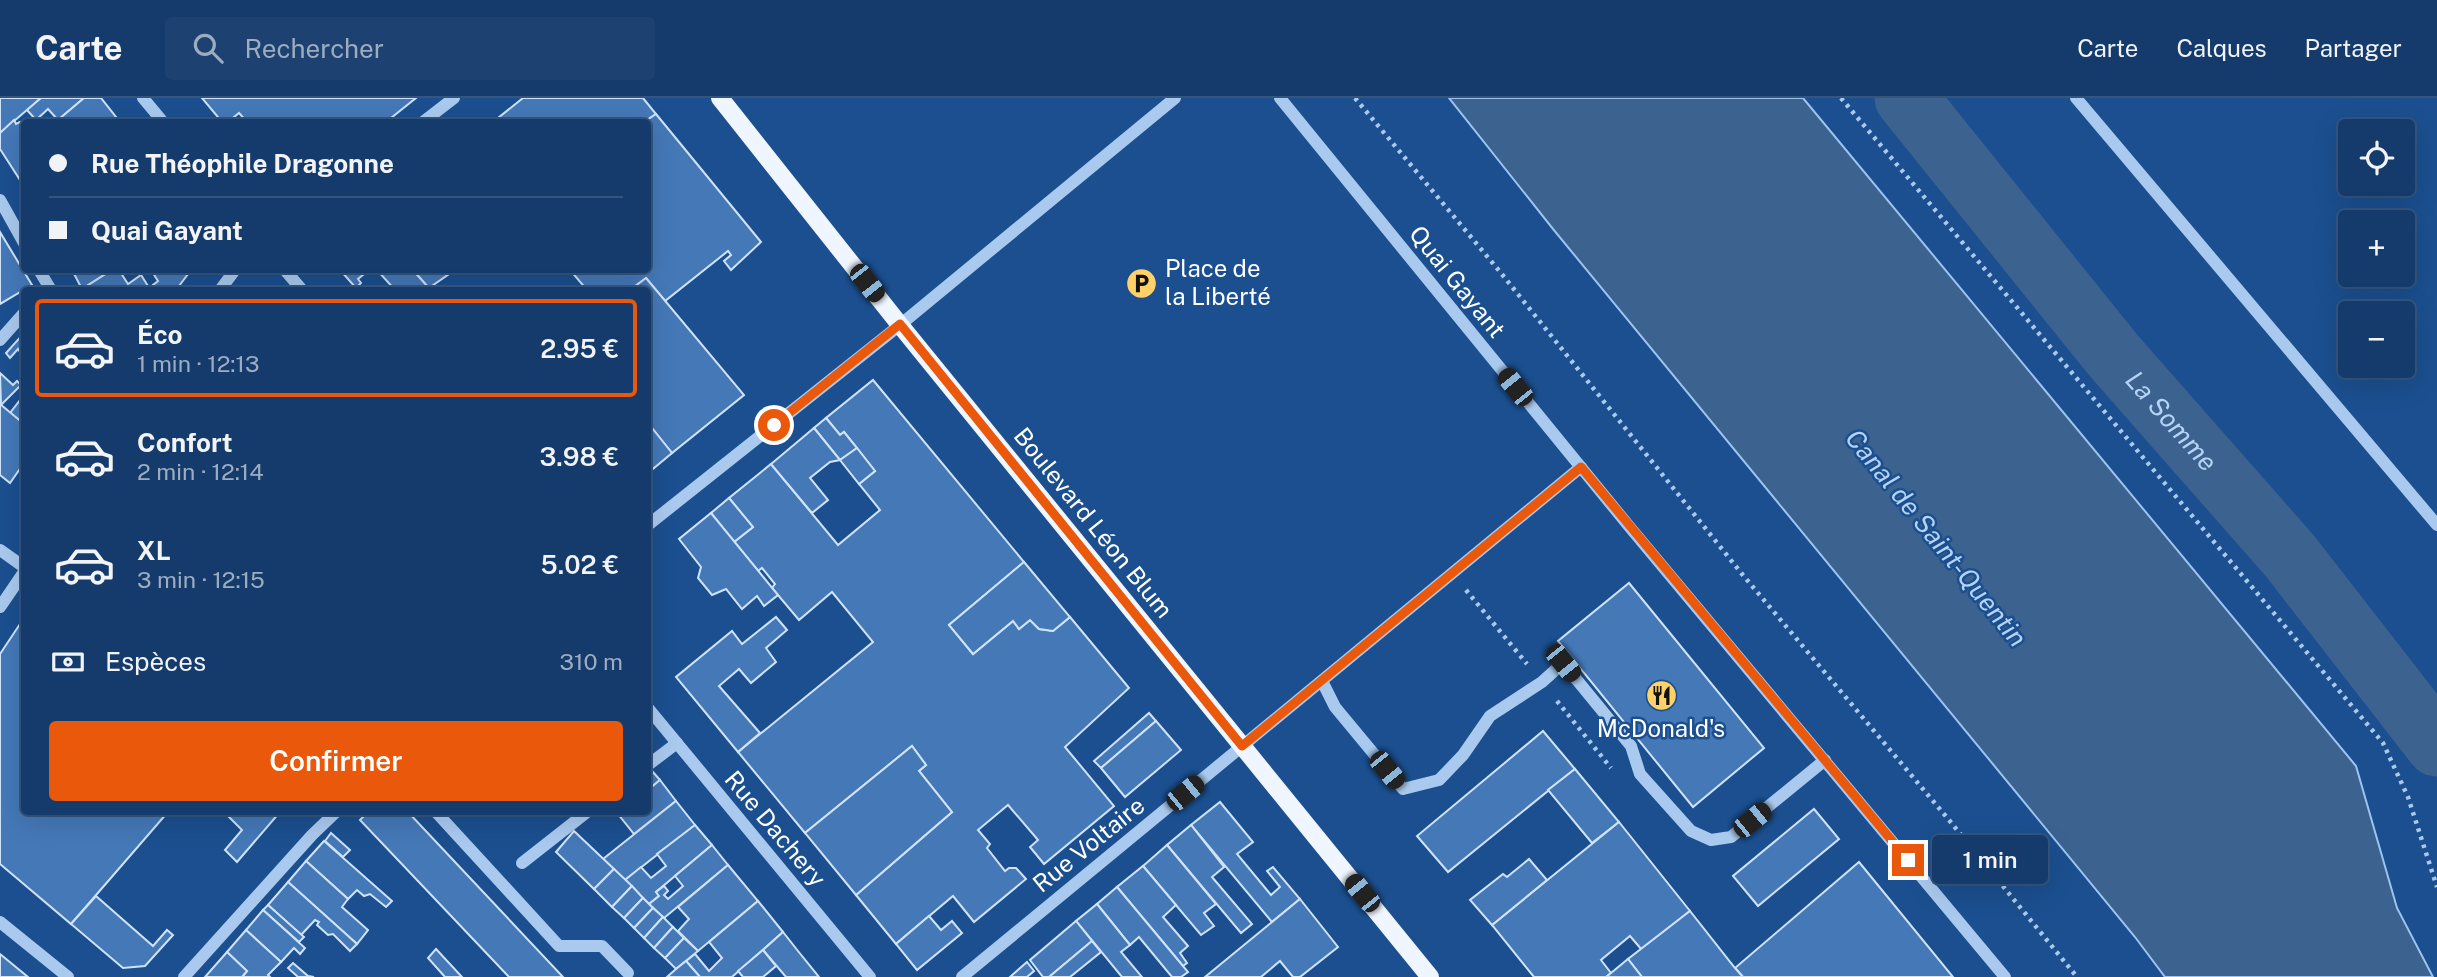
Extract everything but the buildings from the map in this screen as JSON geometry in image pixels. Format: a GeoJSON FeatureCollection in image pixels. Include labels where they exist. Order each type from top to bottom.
{"type":"FeatureCollection","features":[{"type":"Feature","properties":{"kind":"main road","name":"Boulevard Léon Blum"},"geometry":{"type":"LineString","coordinates":[[720,98],[1430,977]]}},
{"type":"Feature","properties":{"kind":"street"},"geometry":{"type":"LineString","coordinates":[[143,98],[160,119]]}},
{"type":"Feature","properties":{"kind":"street"},"geometry":{"type":"LineString","coordinates":[[427,119],[454,98]]}},
{"type":"Feature","properties":{"kind":"street"},"geometry":{"type":"LineString","coordinates":[[651,523],[900,324],[1175,98]]}},
{"type":"Feature","properties":{"kind":"street","name":"Quai Gayant"},"geometry":{"type":"LineString","coordinates":[[1280,98],[1581,467],[2005,977]]}},
{"type":"Feature","properties":{"kind":"street"},"geometry":{"type":"LineString","coordinates":[[2076,98],[2437,525]]}},
{"type":"Feature","properties":{"kind":"street"},"geometry":{"type":"LineString","coordinates":[[0,200],[21,238]]}},
{"type":"Feature","properties":{"kind":"street"},"geometry":{"type":"LineString","coordinates":[[288,273],[299,287]]}},
{"type":"Feature","properties":{"kind":"street"},"geometry":{"type":"LineString","coordinates":[[0,340],[21,316]]}},
{"type":"Feature","properties":{"kind":"street"},"geometry":{"type":"LineString","coordinates":[[1242,746],[1581,467]]}},
{"type":"Feature","properties":{"kind":"street"},"geometry":{"type":"LineString","coordinates":[[0,550],[21,567]]}},
{"type":"Feature","properties":{"kind":"street"},"geometry":{"type":"LineString","coordinates":[[0,607],[21,574]]}},
{"type":"Feature","properties":{"kind":"street"},"geometry":{"type":"LineString","coordinates":[[1322,681],[1335,707],[1403,789],[1439,780],[1463,755],[1490,716],[1542,681],[1563,663],[1631,746],[1640,774],[1691,831],[1711,840],[1731,837],[1825,760]]}},
{"type":"Feature","properties":{"kind":"street","name":"Rue Dachery"},"geometry":{"type":"LineString","coordinates":[[651,712],[870,977]]}},
{"type":"Feature","properties":{"kind":"street"},"geometry":{"type":"LineString","coordinates":[[651,763],[677,743]]}},
{"type":"Feature","properties":{"kind":"street","name":"Rue Voltaire"},"geometry":{"type":"LineString","coordinates":[[962,977],[1242,746]]}},
{"type":"Feature","properties":{"kind":"street"},"geometry":{"type":"LineString","coordinates":[[184,977],[332,815]]}},
{"type":"Feature","properties":{"kind":"street"},"geometry":{"type":"LineString","coordinates":[[439,815],[559,946],[602,946],[628,973]]}},
{"type":"Feature","properties":{"kind":"street"},"geometry":{"type":"LineString","coordinates":[[522,863],[583,815]]}},
{"type":"Feature","properties":{"kind":"street"},"geometry":{"type":"LineString","coordinates":[[0,922],[68,977]]}},
{"type":"Feature","properties":{"kind":"path"},"geometry":{"type":"LineString","coordinates":[[1355,98],[1518,293],[1742,574],[2077,977]]}},
{"type":"Feature","properties":{"kind":"path"},"geometry":{"type":"LineString","coordinates":[[1841,98],[2383,743],[2408,797],[2437,887]]}},
{"type":"Feature","properties":{"kind":"path"},"geometry":{"type":"LineString","coordinates":[[1452,574],[1542,681],[1615,774]]}},
{"type":"Feature","properties":{"kind":"water","name":"Canal de Saint-Quentin"},"geometry":{"type":"Polygon","coordinates":[[[1449,98],[1803,98],[2356,766],[2397,908],[2433,977],[2165,977],[1449,98]]]}},
{"type":"Feature","properties":{"kind":"waterway","name":"La Somme"},"geometry":{"type":"LineString","coordinates":[[1906,98],[2114,356],[2290,556],[2437,745]]}},
{"type":"Feature","properties":{"kind":"place","name":"Place de la Liberté"},"geometry":{"type":"Point","coordinates":[1142,283]}},
{"type":"Feature","properties":{"kind":"place","name":"McDonald's"},"geometry":{"type":"Point","coordinates":[1661,695]}},
{"type":"Feature","properties":{"kind":"route"},"geometry":{"type":"LineString","coordinates":[[774,425],[900,324],[1242,746],[1581,467],[1908,860]]}}]}
